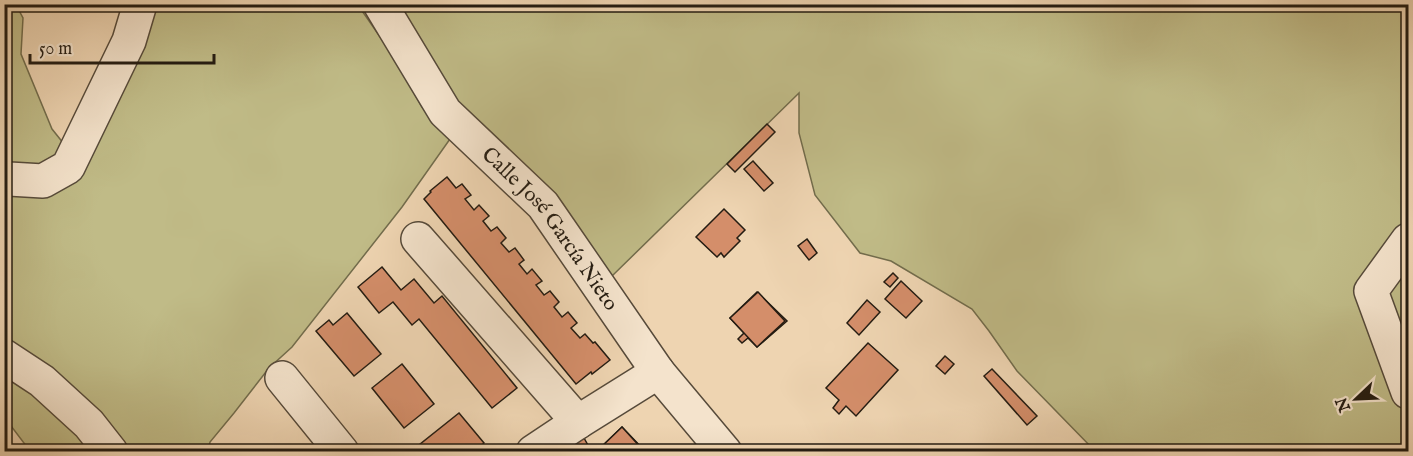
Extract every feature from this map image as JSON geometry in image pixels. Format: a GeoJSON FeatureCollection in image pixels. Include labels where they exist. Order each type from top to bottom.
{"type":"FeatureCollection","features":[{"type":"Feature","properties":{"kind":"street"},"geometry":{"type":"LineString","coordinates":[[4,177],[43,181],[68,167],[129,41],[140,4]]}},
{"type":"Feature","properties":{"kind":"street","name":"Calle José García Nieto"},"geometry":{"type":"LineString","coordinates":[[380,4],[445,112],[543,205],[658,372],[725,452]]}},
{"type":"Feature","properties":{"kind":"street"},"geometry":{"type":"LineString","coordinates":[[418,239],[578,422]]}},
{"type":"Feature","properties":{"kind":"street"},"geometry":{"type":"LineString","coordinates":[[1408,240],[1371,291],[1408,392]]}},
{"type":"Feature","properties":{"kind":"street"},"geometry":{"type":"LineString","coordinates":[[4,356],[42,381],[89,424],[111,452]]}},
{"type":"Feature","properties":{"kind":"street"},"geometry":{"type":"LineString","coordinates":[[540,450],[578,422],[658,372]]}},
{"type":"Feature","properties":{"kind":"street"},"geometry":{"type":"LineString","coordinates":[[282,378],[342,452]]}},
{"type":"Feature","properties":{"kind":"shaded area"},"geometry":{"type":"Polygon","coordinates":[[[5,5],[16,5],[23,18],[21,54],[52,129],[80,164],[152,5],[358,5],[392,54],[422,107],[450,139],[402,207],[292,347],[269,368],[210,442],[208,451],[30,451],[5,418],[5,5]]]}},
{"type":"Feature","properties":{"kind":"shaded area"},"geometry":{"type":"Polygon","coordinates":[[[396,5],[1408,5],[1408,451],[1095,451],[1017,371],[972,309],[891,261],[860,253],[815,195],[799,133],[799,93],[611,277],[457,103],[396,5]]]}},
{"type":"Feature","properties":{"kind":"building"},"geometry":{"type":"Polygon","coordinates":[[[767,124],[775,132],[735,172],[727,164],[767,124]]]}},
{"type":"Feature","properties":{"kind":"building"},"geometry":{"type":"Polygon","coordinates":[[[753,161],[773,183],[764,191],[744,169],[753,161]]]}},
{"type":"Feature","properties":{"kind":"building"},"geometry":{"type":"Polygon","coordinates":[[[447,177],[456,188],[462,184],[471,195],[465,199],[474,210],[479,205],[489,216],[483,221],[491,231],[497,227],[506,238],[501,243],[509,252],[515,248],[524,260],[519,264],[527,274],[532,269],[542,281],[536,285],[544,295],[550,291],[559,302],[554,307],[562,317],[568,312],[577,323],[571,328],[580,338],[585,334],[593,343],[595,342],[610,360],[576,384],[424,199],[447,177]]]}},
{"type":"Feature","properties":{"kind":"building"},"geometry":{"type":"Polygon","coordinates":[[[724,209],[745,230],[737,238],[740,241],[724,257],[721,253],[717,257],[696,237],[724,209]]]}},
{"type":"Feature","properties":{"kind":"building"},"geometry":{"type":"Polygon","coordinates":[[[807,239],[817,253],[809,260],[798,246],[807,239]]]}},
{"type":"Feature","properties":{"kind":"building"},"geometry":{"type":"Polygon","coordinates":[[[382,267],[401,290],[414,279],[434,303],[442,296],[517,388],[492,408],[419,319],[412,325],[393,302],[379,313],[358,287],[382,267]]]}},
{"type":"Feature","properties":{"kind":"building"},"geometry":{"type":"Polygon","coordinates":[[[893,273],[898,278],[890,287],[884,282],[893,273]]]}},
{"type":"Feature","properties":{"kind":"building"},"geometry":{"type":"Polygon","coordinates":[[[901,281],[922,301],[906,318],[885,299],[901,281]]]}},
{"type":"Feature","properties":{"kind":"building"},"geometry":{"type":"Polygon","coordinates":[[[757,292],[787,321],[757,347],[748,338],[742,343],[738,339],[744,333],[730,318],[757,292]]]}},
{"type":"Feature","properties":{"kind":"building"},"geometry":{"type":"Polygon","coordinates":[[[758,292],[785,321],[757,347],[730,318],[758,292]]]}},
{"type":"Feature","properties":{"kind":"building"},"geometry":{"type":"Polygon","coordinates":[[[867,300],[880,312],[859,335],[847,323],[867,300]]]}},
{"type":"Feature","properties":{"kind":"building"},"geometry":{"type":"Polygon","coordinates":[[[347,313],[381,354],[354,376],[316,331],[329,320],[333,325],[347,313]]]}},
{"type":"Feature","properties":{"kind":"building"},"geometry":{"type":"Polygon","coordinates":[[[868,343],[898,370],[856,416],[846,406],[839,414],[833,408],[839,400],[826,388],[868,343]]]}},
{"type":"Feature","properties":{"kind":"building"},"geometry":{"type":"Polygon","coordinates":[[[945,356],[954,364],[945,374],[936,366],[945,356]]]}},
{"type":"Feature","properties":{"kind":"building"},"geometry":{"type":"Polygon","coordinates":[[[402,364],[434,404],[404,428],[372,388],[402,364]]]}},
{"type":"Feature","properties":{"kind":"building"},"geometry":{"type":"Polygon","coordinates":[[[992,369],[1037,416],[1027,425],[984,376],[992,369]]]}},
{"type":"Feature","properties":{"kind":"building"},"geometry":{"type":"Polygon","coordinates":[[[459,413],[484,443],[474,452],[416,452],[414,449],[459,413]]]}},
{"type":"Feature","properties":{"kind":"building"},"geometry":{"type":"Polygon","coordinates":[[[622,427],[644,450],[642,452],[596,452],[622,427]]]}},
{"type":"Feature","properties":{"kind":"building"},"geometry":{"type":"Polygon","coordinates":[[[622,427],[643,450],[642,452],[596,452],[622,427]]]}},
{"type":"Feature","properties":{"kind":"building"},"geometry":{"type":"Polygon","coordinates":[[[584,438],[589,447],[581,452],[564,452],[563,450],[584,438]]]}}]}
